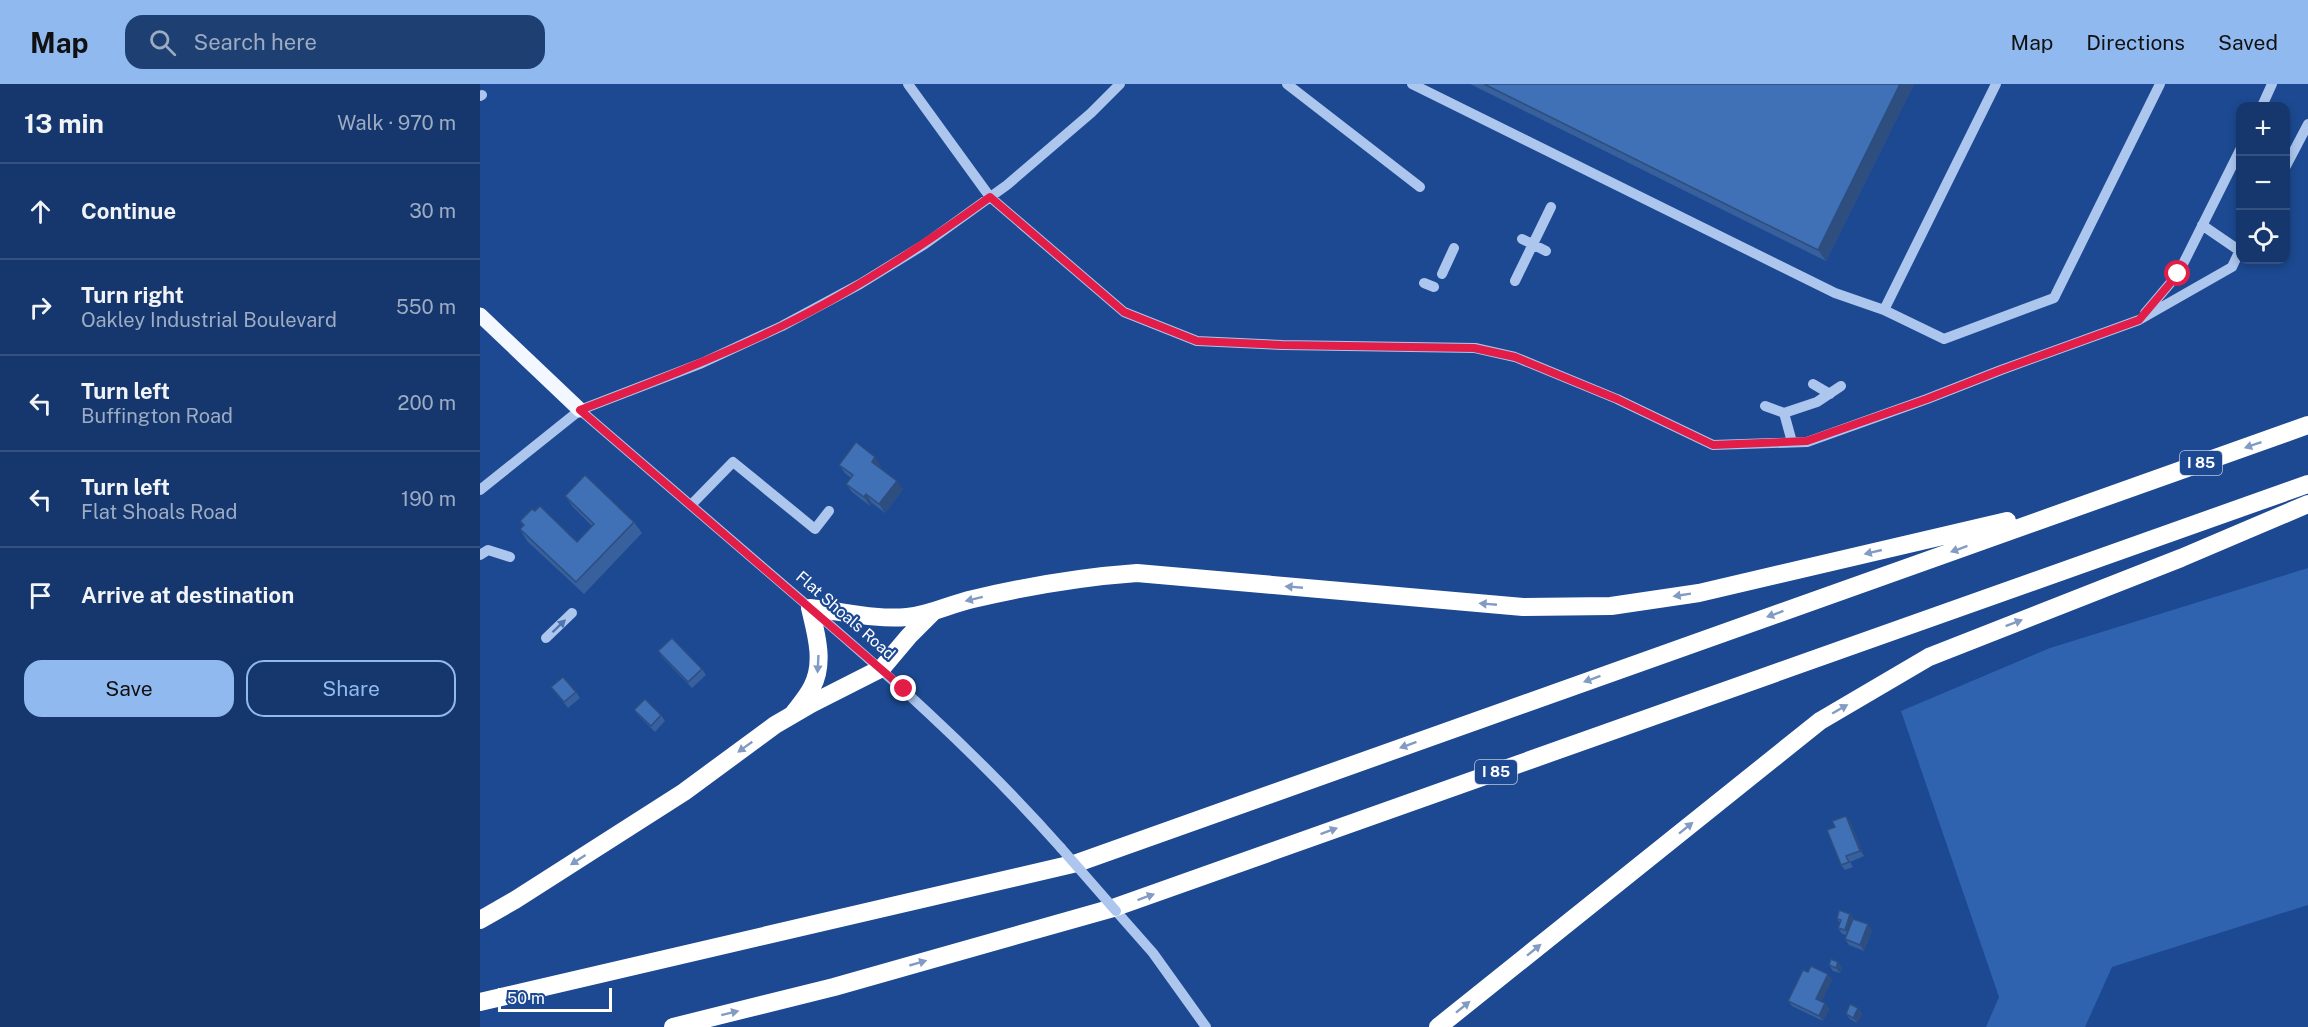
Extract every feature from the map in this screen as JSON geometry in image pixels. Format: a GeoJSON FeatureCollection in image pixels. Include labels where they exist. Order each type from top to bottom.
{"type":"FeatureCollection","features":[{"type":"Feature","properties":{"kind":"highway","name":"I 85"},"geometry":{"type":"LineString","coordinates":[[480,1002],[1077,863],[2308,425]]}},
{"type":"Feature","properties":{"kind":"highway","name":"I 85"},"geometry":{"type":"LineString","coordinates":[[673,1027],[834,987],[1113,908],[2308,484]]}},
{"type":"Feature","properties":{"kind":"highway"},"geometry":{"type":"LineString","coordinates":[[793,714],[812,688],[818,672],[816,637],[810,608],[889,618],[932,613],[965,601],[1036,584],[1087,576],[1137,573],[1523,607],[1611,606],[1699,592],[2093,501]]}},
{"type":"Feature","properties":{"kind":"highway"},"geometry":{"type":"LineString","coordinates":[[1438,1027],[1820,720],[1929,657],[2181,558],[2308,504]]}},
{"type":"Feature","properties":{"kind":"highway"},"geometry":{"type":"LineString","coordinates":[[480,920],[684,792],[775,725],[862,677],[882,669],[909,636],[932,613]]}},
{"type":"Feature","properties":{"kind":"main road","name":"Flat Shoals Road"},"geometry":{"type":"LineString","coordinates":[[480,315],[580,410]]}},
{"type":"Feature","properties":{"kind":"street"},"geometry":{"type":"LineString","coordinates":[[908,84],[990,197],[1124,312],[1197,341],[1282,345],[1474,348],[1515,357],[1617,399],[1713,445],[1807,441],[1916,403],[2139,320],[2232,267],[2236,258]]}},
{"type":"Feature","properties":{"kind":"street"},"geometry":{"type":"LineString","coordinates":[[480,490],[580,410],[702,363],[782,326],[860,284],[925,244],[990,197],[1091,113],[1120,84]]}},
{"type":"Feature","properties":{"kind":"street"},"geometry":{"type":"LineString","coordinates":[[1287,84],[1420,187]]}},
{"type":"Feature","properties":{"kind":"street"},"geometry":{"type":"LineString","coordinates":[[1412,84],[1835,293],[1884,310],[1944,339],[2054,298],[2160,84]]}},
{"type":"Feature","properties":{"kind":"street"},"geometry":{"type":"LineString","coordinates":[[1884,310],[1996,84]]}},
{"type":"Feature","properties":{"kind":"street"},"geometry":{"type":"LineString","coordinates":[[2264,102],[2272,84]]}},
{"type":"Feature","properties":{"kind":"street"},"geometry":{"type":"LineString","coordinates":[[2290,160],[2305,138],[2308,124]]}},
{"type":"Feature","properties":{"kind":"street"},"geometry":{"type":"LineString","coordinates":[[2139,320],[2178,274],[2238,156]]}},
{"type":"Feature","properties":{"kind":"street"},"geometry":{"type":"LineString","coordinates":[[1515,281],[1527,242],[1551,207]]}},
{"type":"Feature","properties":{"kind":"street"},"geometry":{"type":"LineString","coordinates":[[2202,225],[2236,247]]}},
{"type":"Feature","properties":{"kind":"street"},"geometry":{"type":"LineString","coordinates":[[1527,242],[1546,251]]}},
{"type":"Feature","properties":{"kind":"street"},"geometry":{"type":"LineString","coordinates":[[1442,273],[1454,248]]}},
{"type":"Feature","properties":{"kind":"street"},"geometry":{"type":"LineString","coordinates":[[1813,384],[1830,394]]}},
{"type":"Feature","properties":{"kind":"street"},"geometry":{"type":"LineString","coordinates":[[1765,406],[1784,413],[1817,402],[1841,387]]}},
{"type":"Feature","properties":{"kind":"street","name":"Flat Shoals Road"},"geometry":{"type":"LineString","coordinates":[[580,410],[882,669],[971,752],[1014,795],[1153,953],[1206,1027]]}},
{"type":"Feature","properties":{"kind":"street"},"geometry":{"type":"LineString","coordinates":[[1784,413],[1792,442]]}},
{"type":"Feature","properties":{"kind":"street"},"geometry":{"type":"LineString","coordinates":[[691,505],[733,462],[815,529],[829,511]]}},
{"type":"Feature","properties":{"kind":"street"},"geometry":{"type":"LineString","coordinates":[[480,555],[488,550],[510,557]]}},
{"type":"Feature","properties":{"kind":"street"},"geometry":{"type":"LineString","coordinates":[[546,638],[572,613]]}},
{"type":"Feature","properties":{"kind":"shaded area"},"geometry":{"type":"Polygon","coordinates":[[[2308,568],[2308,905],[2112,967],[2085,1027],[1986,1027],[1999,997],[1901,711],[2050,648],[2308,568]]]}},
{"type":"Feature","properties":{"kind":"building"},"geometry":{"type":"Polygon","coordinates":[[[1484,84],[1900,84],[1818,250],[1484,84]]]}},
{"type":"Feature","properties":{"kind":"building"},"geometry":{"type":"Polygon","coordinates":[[[856,442],[875,457],[872,462],[897,481],[879,504],[866,494],[864,497],[846,484],[853,475],[839,465],[856,442]]]}},
{"type":"Feature","properties":{"kind":"building"},"geometry":{"type":"Polygon","coordinates":[[[585,475],[634,522],[576,582],[520,529],[524,525],[520,521],[532,509],[535,511],[540,506],[577,542],[594,524],[565,496],[585,475]]]}},
{"type":"Feature","properties":{"kind":"building"},"geometry":{"type":"Polygon","coordinates":[[[672,638],[702,669],[688,682],[658,651],[672,638]]]}},
{"type":"Feature","properties":{"kind":"building"},"geometry":{"type":"Polygon","coordinates":[[[563,677],[576,692],[564,702],[551,687],[563,677]]]}},
{"type":"Feature","properties":{"kind":"building"},"geometry":{"type":"Polygon","coordinates":[[[645,699],[661,715],[651,726],[634,710],[645,699]]]}},
{"type":"Feature","properties":{"kind":"building"},"geometry":{"type":"Polygon","coordinates":[[[1846,816],[1860,851],[1846,856],[1849,862],[1841,865],[1827,830],[1835,827],[1832,821],[1846,816]]]}},
{"type":"Feature","properties":{"kind":"building"},"geometry":{"type":"Polygon","coordinates":[[[1839,910],[1850,914],[1845,930],[1838,928],[1841,920],[1837,919],[1839,910]]]}},
{"type":"Feature","properties":{"kind":"building"},"geometry":{"type":"Polygon","coordinates":[[[1853,919],[1868,924],[1860,945],[1845,939],[1853,919]]]}},
{"type":"Feature","properties":{"kind":"building"},"geometry":{"type":"Polygon","coordinates":[[[1831,959],[1838,962],[1836,968],[1829,965],[1831,959]]]}},
{"type":"Feature","properties":{"kind":"building"},"geometry":{"type":"Polygon","coordinates":[[[1811,966],[1828,974],[1816,999],[1825,1003],[1819,1016],[1788,1001],[1803,970],[1808,972],[1811,966]]]}},
{"type":"Feature","properties":{"kind":"building"},"geometry":{"type":"Polygon","coordinates":[[[1850,1004],[1858,1008],[1853,1018],[1846,1014],[1850,1004]]]}},
{"type":"Feature","properties":{"kind":"route"},"geometry":{"type":"LineString","coordinates":[[904,689],[580,410],[702,363],[782,326],[860,284],[925,244],[990,197],[1124,312],[1197,341],[1282,345],[1474,348],[1515,357],[1617,399],[1713,445],[1807,441],[1927,399],[2139,320],[2178,274]]}}]}
